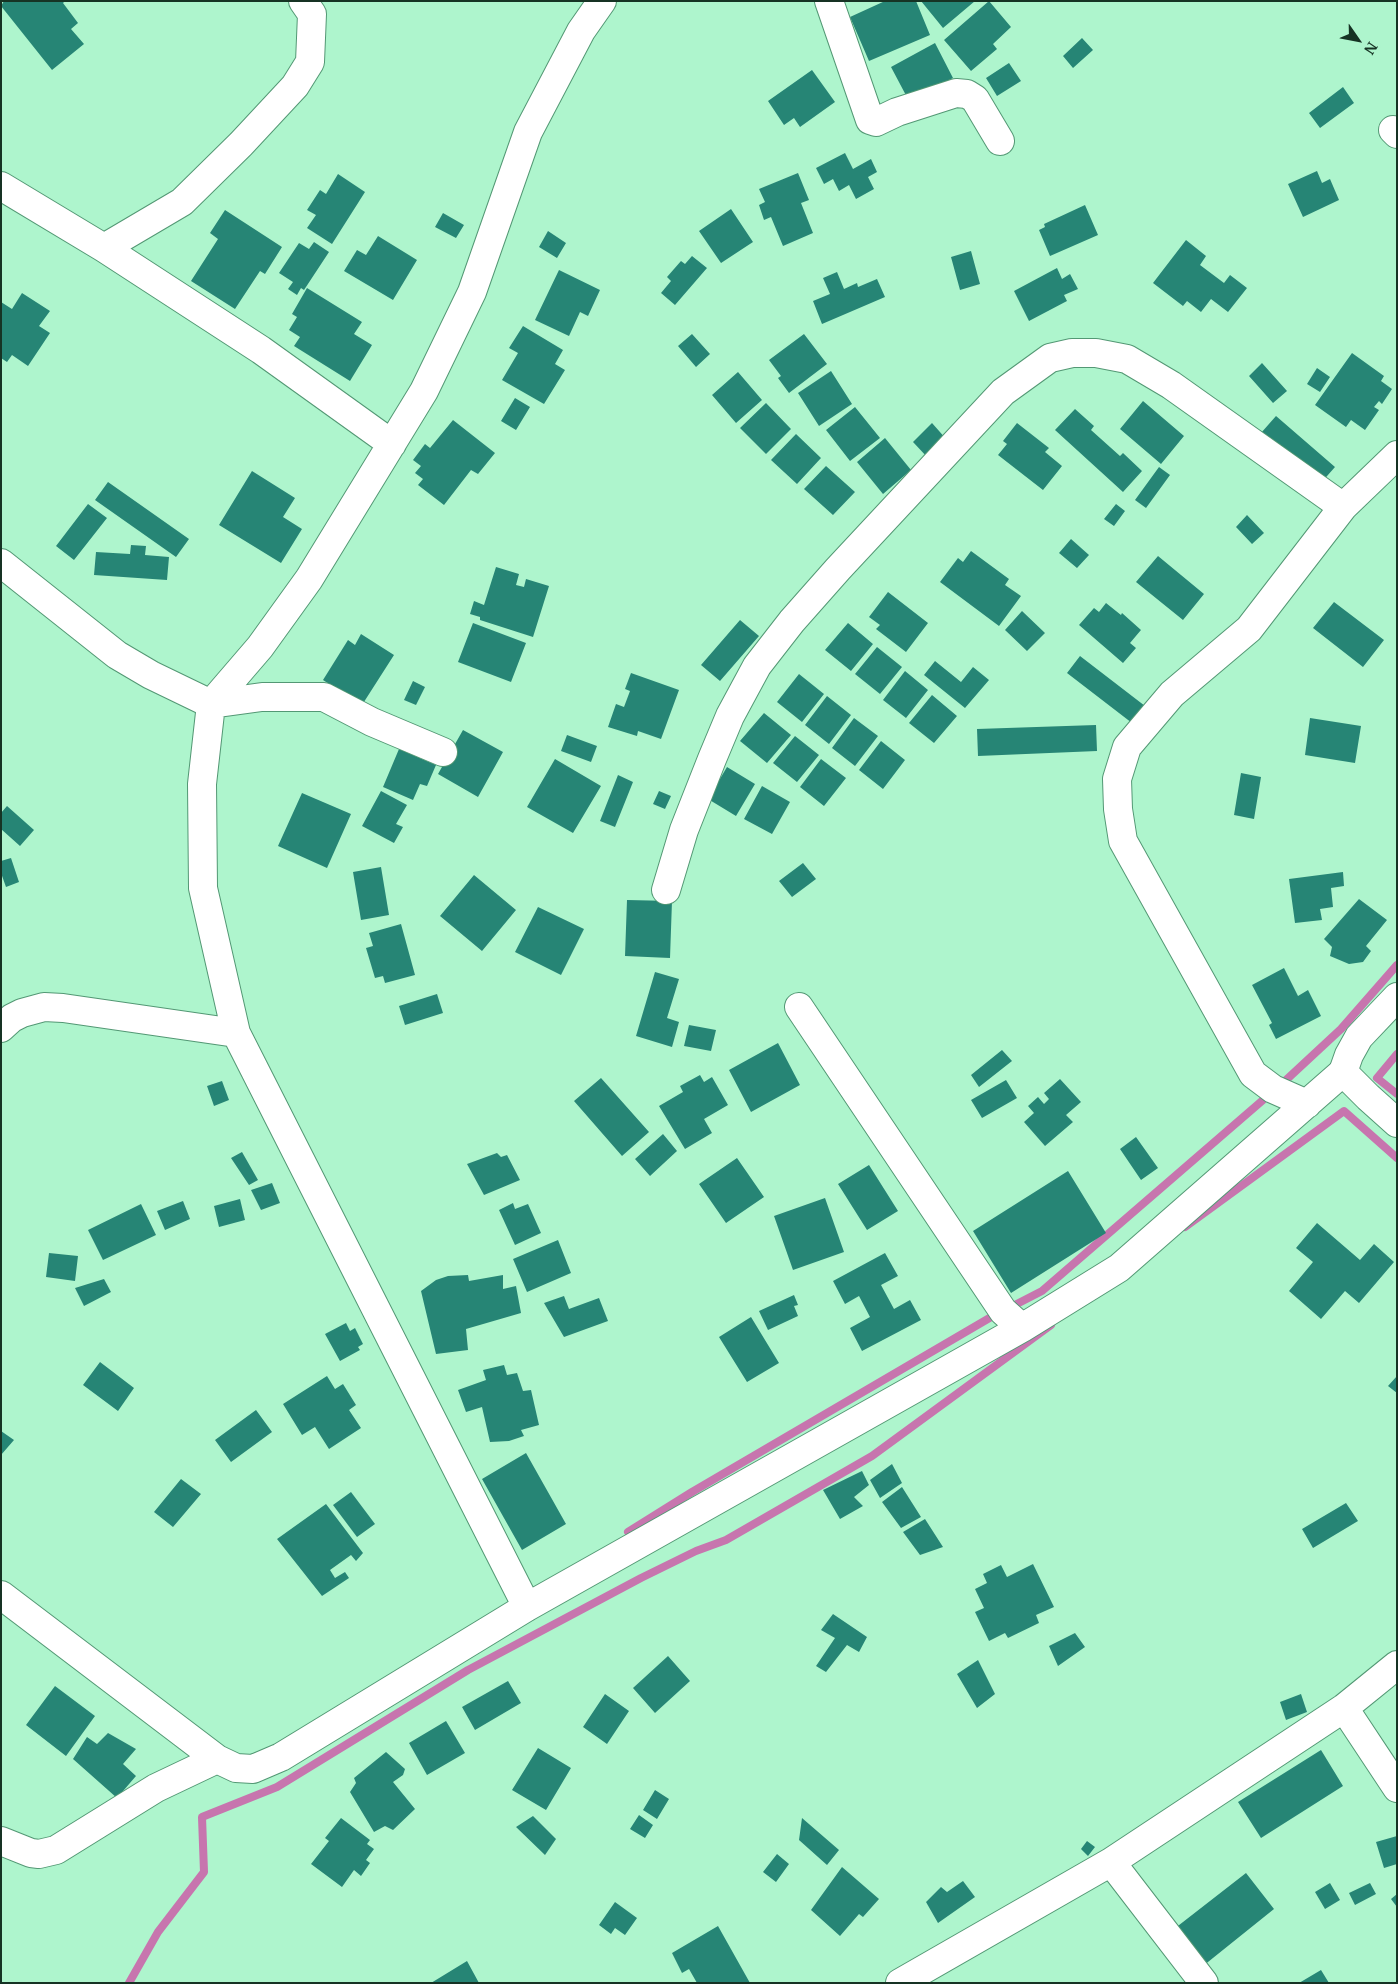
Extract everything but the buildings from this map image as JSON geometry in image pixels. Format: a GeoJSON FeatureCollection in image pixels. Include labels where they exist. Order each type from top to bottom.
{"type":"FeatureCollection","features":[{"type":"Feature","properties":{"kind":"street"},"geometry":{"type":"LineString","coordinates":[[104,248],[182,202],[241,144],[295,86],[310,62],[312,14],[303,1]]}},
{"type":"Feature","properties":{"kind":"street"},"geometry":{"type":"LineString","coordinates":[[527,1607],[236,1033],[203,888],[202,784],[211,704],[260,647],[310,579],[424,391],[472,292],[528,132],[581,31],[602,1]]}},
{"type":"Feature","properties":{"kind":"street"},"geometry":{"type":"LineString","coordinates":[[829,1],[870,120],[876,122],[897,112],[956,93],[968,94],[975,99],[1000,141]]}},
{"type":"Feature","properties":{"kind":"street"},"geometry":{"type":"LineString","coordinates":[[1,186],[104,248],[261,350],[392,444]]}},
{"type":"Feature","properties":{"kind":"street"},"geometry":{"type":"LineString","coordinates":[[666,890],[684,830],[712,758],[730,716],[757,666],[787,627],[838,569],[1003,392],[1050,358],[1072,353],[1096,353],[1127,359],[1170,385],[1343,507]]}},
{"type":"Feature","properties":{"kind":"street"},"geometry":{"type":"LineString","coordinates":[[1307,1104],[1273,1089],[1254,1074],[1123,841],[1118,809],[1117,779],[1127,747],[1172,694],[1249,629],[1343,507],[1397,455]]}},
{"type":"Feature","properties":{"kind":"street"},"geometry":{"type":"LineString","coordinates":[[1,562],[117,654],[151,675],[211,704],[262,697],[324,697],[372,722],[443,752]]}},
{"type":"Feature","properties":{"kind":"street"},"geometry":{"type":"LineString","coordinates":[[1,1595],[217,1759],[236,1768],[253,1768],[281,1757],[527,1607],[1022,1328],[1119,1268],[1343,1072],[1349,1055],[1359,1038],[1397,997]]}},
{"type":"Feature","properties":{"kind":"street"},"geometry":{"type":"LineString","coordinates":[[799,1007],[1003,1311],[1022,1328]]}},
{"type":"Feature","properties":{"kind":"street"},"geometry":{"type":"LineString","coordinates":[[1,1028],[12,1018],[22,1013],[44,1008],[63,1008],[236,1033]]}},
{"type":"Feature","properties":{"kind":"street"},"geometry":{"type":"LineString","coordinates":[[1343,1072],[1397,1123]]}},
{"type":"Feature","properties":{"kind":"street"},"geometry":{"type":"LineString","coordinates":[[900,1983],[1111,1862],[1344,1708],[1397,1665]]}},
{"type":"Feature","properties":{"kind":"street"},"geometry":{"type":"LineString","coordinates":[[1344,1708],[1397,1788]]}},
{"type":"Feature","properties":{"kind":"street"},"geometry":{"type":"LineString","coordinates":[[1,1840],[31,1854],[56,1850],[156,1788],[217,1759]]}},
{"type":"Feature","properties":{"kind":"street"},"geometry":{"type":"LineString","coordinates":[[1111,1862],[1204,1983]]}},
{"type":"Feature","properties":{"kind":"waterway"},"geometry":{"type":"LineString","coordinates":[[1285,1081],[1341,1029],[1397,965]]}},
{"type":"Feature","properties":{"kind":"waterway"},"geometry":{"type":"LineString","coordinates":[[1397,1054],[1377,1078],[1397,1094]]}},
{"type":"Feature","properties":{"kind":"waterway"},"geometry":{"type":"LineString","coordinates":[[1009,1308],[1042,1291],[1263,1100]]}},
{"type":"Feature","properties":{"kind":"waterway"},"geometry":{"type":"LineString","coordinates":[[1185,1227],[1344,1111],[1397,1158]]}},
{"type":"Feature","properties":{"kind":"waterway"},"geometry":{"type":"LineString","coordinates":[[628,1532],[692,1492],[998,1313]]}},
{"type":"Feature","properties":{"kind":"waterway"},"geometry":{"type":"LineString","coordinates":[[129,1983],[158,1932],[204,1872],[202,1817],[277,1787],[468,1670],[641,1578],[696,1551],[726,1540],[872,1456],[1051,1325]]}}]}
